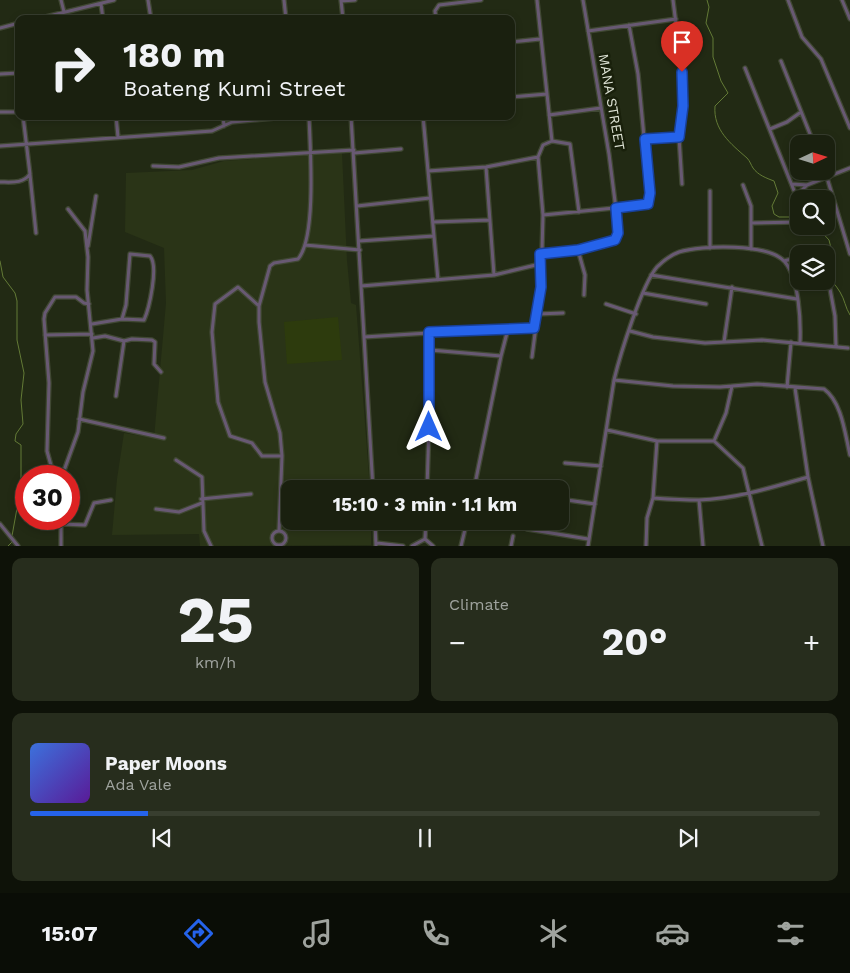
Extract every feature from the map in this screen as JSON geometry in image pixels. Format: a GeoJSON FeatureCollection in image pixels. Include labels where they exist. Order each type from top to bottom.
{"type":"FeatureCollection","features":[{"type":"Feature","properties":{"kind":"street"},"geometry":{"type":"LineString","coordinates":[[61,0],[64,12]]}},
{"type":"Feature","properties":{"kind":"street"},"geometry":{"type":"LineString","coordinates":[[52,15],[114,0]]}},
{"type":"Feature","properties":{"kind":"street"},"geometry":{"type":"LineString","coordinates":[[148,0],[150,15]]}},
{"type":"Feature","properties":{"kind":"street"},"geometry":{"type":"LineString","coordinates":[[284,0],[286,15]]}},
{"type":"Feature","properties":{"kind":"street"},"geometry":{"type":"LineString","coordinates":[[343,15],[341,1],[355,0]]}},
{"type":"Feature","properties":{"kind":"street"},"geometry":{"type":"LineString","coordinates":[[436,15],[435,11],[440,5],[481,0]]}},
{"type":"Feature","properties":{"kind":"street"},"geometry":{"type":"LineString","coordinates":[[537,0],[552,142]]}},
{"type":"Feature","properties":{"kind":"street","name":"MANA STREET"},"geometry":{"type":"LineString","coordinates":[[578,250],[615,240],[618,233],[601,108],[583,0]]}},
{"type":"Feature","properties":{"kind":"street"},"geometry":{"type":"LineString","coordinates":[[673,0],[683,106],[679,137],[682,184]]}},
{"type":"Feature","properties":{"kind":"street"},"geometry":{"type":"LineString","coordinates":[[788,0],[802,37],[821,59],[850,128]]}},
{"type":"Feature","properties":{"kind":"street"},"geometry":{"type":"LineString","coordinates":[[842,0],[850,19]]}},
{"type":"Feature","properties":{"kind":"street"},"geometry":{"type":"LineString","coordinates":[[100,4],[102,15]]}},
{"type":"Feature","properties":{"kind":"street"},"geometry":{"type":"LineString","coordinates":[[588,30],[676,20]]}},
{"type":"Feature","properties":{"kind":"street"},"geometry":{"type":"LineString","coordinates":[[0,28],[15,24]]}},
{"type":"Feature","properties":{"kind":"street"},"geometry":{"type":"LineString","coordinates":[[542,215],[645,206],[650,200],[638,74],[629,25]]}},
{"type":"Feature","properties":{"kind":"street"},"geometry":{"type":"LineString","coordinates":[[515,42],[540,39]]}},
{"type":"Feature","properties":{"kind":"street"},"geometry":{"type":"LineString","coordinates":[[781,61],[810,135]]}},
{"type":"Feature","properties":{"kind":"street"},"geometry":{"type":"LineString","coordinates":[[745,68],[797,194],[807,185]]}},
{"type":"Feature","properties":{"kind":"street"},"geometry":{"type":"LineString","coordinates":[[0,74],[15,73]]}},
{"type":"Feature","properties":{"kind":"street"},"geometry":{"type":"LineString","coordinates":[[515,97],[547,94]]}},
{"type":"Feature","properties":{"kind":"street"},"geometry":{"type":"LineString","coordinates":[[549,115],[601,108]]}},
{"type":"Feature","properties":{"kind":"street"},"geometry":{"type":"LineString","coordinates":[[0,112],[15,112]]}},
{"type":"Feature","properties":{"kind":"street"},"geometry":{"type":"LineString","coordinates":[[770,128],[787,122],[801,112]]}},
{"type":"Feature","properties":{"kind":"street"},"geometry":{"type":"LineString","coordinates":[[23,120],[36,233]]}},
{"type":"Feature","properties":{"kind":"street"},"geometry":{"type":"LineString","coordinates":[[116,120],[118,137]]}},
{"type":"Feature","properties":{"kind":"street"},"geometry":{"type":"LineString","coordinates":[[223,120],[224,126]]}},
{"type":"Feature","properties":{"kind":"street"},"geometry":{"type":"LineString","coordinates":[[0,146],[212,131],[232,122],[254,120]]}},
{"type":"Feature","properties":{"kind":"street"},"geometry":{"type":"LineString","coordinates":[[279,531],[282,456],[278,425],[264,382],[258,306],[270,266],[298,259],[305,245],[310,204],[309,120]]}},
{"type":"Feature","properties":{"kind":"street"},"geometry":{"type":"LineString","coordinates":[[351,120],[372,480]]}},
{"type":"Feature","properties":{"kind":"street"},"geometry":{"type":"LineString","coordinates":[[422,120],[438,280]]}},
{"type":"Feature","properties":{"kind":"street"},"geometry":{"type":"LineString","coordinates":[[645,139],[679,137]]}},
{"type":"Feature","properties":{"kind":"street"},"geometry":{"type":"LineString","coordinates":[[532,357],[534,328],[541,287],[542,215],[538,157],[543,144],[564,142],[570,144],[579,212]]}},
{"type":"Feature","properties":{"kind":"street"},"geometry":{"type":"LineString","coordinates":[[152,166],[178,167],[220,158],[401,149]]}},
{"type":"Feature","properties":{"kind":"street"},"geometry":{"type":"LineString","coordinates":[[428,171],[486,167],[538,157]]}},
{"type":"Feature","properties":{"kind":"street"},"geometry":{"type":"LineString","coordinates":[[486,167],[494,275]]}},
{"type":"Feature","properties":{"kind":"street"},"geometry":{"type":"LineString","coordinates":[[835,175],[850,168]]}},
{"type":"Feature","properties":{"kind":"street"},"geometry":{"type":"LineString","coordinates":[[0,182],[20,181],[28,177],[30,172]]}},
{"type":"Feature","properties":{"kind":"street"},"geometry":{"type":"LineString","coordinates":[[792,184],[807,185],[822,180]]}},
{"type":"Feature","properties":{"kind":"street"},"geometry":{"type":"LineString","coordinates":[[829,180],[850,253]]}},
{"type":"Feature","properties":{"kind":"street"},"geometry":{"type":"LineString","coordinates":[[743,185],[751,206],[751,249]]}},
{"type":"Feature","properties":{"kind":"street"},"geometry":{"type":"LineString","coordinates":[[710,191],[710,248]]}},
{"type":"Feature","properties":{"kind":"street"},"geometry":{"type":"LineString","coordinates":[[66,465],[76,439],[83,392],[92,362],[92,324],[86,270],[87,249],[96,196]]}},
{"type":"Feature","properties":{"kind":"street"},"geometry":{"type":"LineString","coordinates":[[357,206],[430,198]]}},
{"type":"Feature","properties":{"kind":"street"},"geometry":{"type":"LineString","coordinates":[[68,209],[85,231],[87,249]]}},
{"type":"Feature","properties":{"kind":"street"},"geometry":{"type":"LineString","coordinates":[[433,222],[490,220]]}},
{"type":"Feature","properties":{"kind":"street"},"geometry":{"type":"LineString","coordinates":[[752,223],[790,222]]}},
{"type":"Feature","properties":{"kind":"street"},"geometry":{"type":"LineString","coordinates":[[359,241],[434,236]]}},
{"type":"Feature","properties":{"kind":"street"},"geometry":{"type":"LineString","coordinates":[[305,245],[360,250]]}},
{"type":"Feature","properties":{"kind":"street"},"geometry":{"type":"LineString","coordinates":[[588,546],[614,380],[643,293],[651,275],[663,262],[677,253],[710,248],[751,249],[773,254],[784,261],[790,271],[801,321],[800,343]]}},
{"type":"Feature","properties":{"kind":"street"},"geometry":{"type":"LineString","coordinates":[[540,254],[578,250],[584,275],[584,295]]}},
{"type":"Feature","properties":{"kind":"street"},"geometry":{"type":"LineString","coordinates":[[92,324],[122,319],[142,322],[146,318],[153,280],[153,259],[150,256],[130,254],[126,304],[122,319]]}},
{"type":"Feature","properties":{"kind":"street"},"geometry":{"type":"LineString","coordinates":[[784,261],[790,259]]}},
{"type":"Feature","properties":{"kind":"street"},"geometry":{"type":"LineString","coordinates":[[361,286],[494,275],[540,264]]}},
{"type":"Feature","properties":{"kind":"street"},"geometry":{"type":"LineString","coordinates":[[651,275],[797,299]]}},
{"type":"Feature","properties":{"kind":"street"},"geometry":{"type":"LineString","coordinates":[[258,306],[238,287],[215,304],[212,332],[218,402],[230,436],[252,443],[262,456],[282,456]]}},
{"type":"Feature","properties":{"kind":"street"},"geometry":{"type":"LineString","coordinates":[[724,342],[732,287]]}},
{"type":"Feature","properties":{"kind":"street"},"geometry":{"type":"LineString","coordinates":[[830,290],[835,316],[836,347]]}},
{"type":"Feature","properties":{"kind":"street"},"geometry":{"type":"LineString","coordinates":[[643,293],[706,304]]}},
{"type":"Feature","properties":{"kind":"street"},"geometry":{"type":"LineString","coordinates":[[51,465],[47,451],[49,383],[45,315],[54,298],[76,297],[89,304]]}},
{"type":"Feature","properties":{"kind":"street"},"geometry":{"type":"LineString","coordinates":[[606,304],[636,314]]}},
{"type":"Feature","properties":{"kind":"street"},"geometry":{"type":"LineString","coordinates":[[537,314],[563,313]]}},
{"type":"Feature","properties":{"kind":"street"},"geometry":{"type":"LineString","coordinates":[[364,337],[429,332],[534,328]]}},
{"type":"Feature","properties":{"kind":"street"},"geometry":{"type":"LineString","coordinates":[[476,480],[500,356],[508,329]]}},
{"type":"Feature","properties":{"kind":"street"},"geometry":{"type":"LineString","coordinates":[[630,331],[676,340],[705,343],[791,342],[848,348]]}},
{"type":"Feature","properties":{"kind":"street"},"geometry":{"type":"LineString","coordinates":[[427,480],[429,332]]}},
{"type":"Feature","properties":{"kind":"street"},"geometry":{"type":"LineString","coordinates":[[45,335],[105,336],[124,341],[132,339],[154,342],[154,364],[161,372]]}},
{"type":"Feature","properties":{"kind":"street"},"geometry":{"type":"LineString","coordinates":[[116,396],[124,341]]}},
{"type":"Feature","properties":{"kind":"street"},"geometry":{"type":"LineString","coordinates":[[787,387],[791,342]]}},
{"type":"Feature","properties":{"kind":"street"},"geometry":{"type":"LineString","coordinates":[[430,350],[500,356]]}},
{"type":"Feature","properties":{"kind":"street"},"geometry":{"type":"LineString","coordinates":[[614,380],[673,386],[757,384],[824,389],[831,394],[835,403],[850,455]]}},
{"type":"Feature","properties":{"kind":"street"},"geometry":{"type":"LineString","coordinates":[[714,441],[726,413],[732,386]]}},
{"type":"Feature","properties":{"kind":"street"},"geometry":{"type":"LineString","coordinates":[[795,388],[808,477],[823,546]]}},
{"type":"Feature","properties":{"kind":"street"},"geometry":{"type":"LineString","coordinates":[[79,419],[164,438]]}},
{"type":"Feature","properties":{"kind":"street"},"geometry":{"type":"LineString","coordinates":[[606,430],[657,441],[714,441],[743,468],[762,546]]}},
{"type":"Feature","properties":{"kind":"street"},"geometry":{"type":"LineString","coordinates":[[646,546],[646,518],[653,498],[657,441]]}},
{"type":"Feature","properties":{"kind":"street"},"geometry":{"type":"LineString","coordinates":[[176,460],[202,477],[204,531],[211,546]]}},
{"type":"Feature","properties":{"kind":"street"},"geometry":{"type":"LineString","coordinates":[[565,463],[601,466]]}},
{"type":"Feature","properties":{"kind":"street"},"geometry":{"type":"LineString","coordinates":[[653,498],[699,500],[749,493],[808,477]]}},
{"type":"Feature","properties":{"kind":"street"},"geometry":{"type":"LineString","coordinates":[[156,509],[179,512],[202,501],[251,494]]}},
{"type":"Feature","properties":{"kind":"street"},"geometry":{"type":"LineString","coordinates":[[80,525],[85,525],[94,502],[111,500]]}},
{"type":"Feature","properties":{"kind":"street"},"geometry":{"type":"LineString","coordinates":[[569,500],[594,504]]}},
{"type":"Feature","properties":{"kind":"street"},"geometry":{"type":"LineString","coordinates":[[699,500],[703,546]]}},
{"type":"Feature","properties":{"kind":"street"},"geometry":{"type":"LineString","coordinates":[[0,524],[18,546]]}},
{"type":"Feature","properties":{"kind":"street"},"geometry":{"type":"LineString","coordinates":[[61,530],[62,546]]}},
{"type":"Feature","properties":{"kind":"street"},"geometry":{"type":"LineString","coordinates":[[375,530],[376,544],[403,546]]}},
{"type":"Feature","properties":{"kind":"street"},"geometry":{"type":"LineString","coordinates":[[425,539],[426,530]]}},
{"type":"Feature","properties":{"kind":"street"},"geometry":{"type":"LineString","coordinates":[[461,545],[465,530]]}},
{"type":"Feature","properties":{"kind":"street"},"geometry":{"type":"LineString","coordinates":[[533,530],[588,540]]}},
{"type":"Feature","properties":{"kind":"street"},"geometry":{"type":"LineString","coordinates":[[268,546],[274,542],[281,544],[285,540],[285,535],[279,531]]}},
{"type":"Feature","properties":{"kind":"street"},"geometry":{"type":"LineString","coordinates":[[274,542],[273,535],[279,531]]}},
{"type":"Feature","properties":{"kind":"street"},"geometry":{"type":"LineString","coordinates":[[511,546],[513,536]]}},
{"type":"Feature","properties":{"kind":"street"},"geometry":{"type":"LineString","coordinates":[[412,546],[425,539]]}},
{"type":"Feature","properties":{"kind":"street"},"geometry":{"type":"LineString","coordinates":[[425,539],[433,546]]}},
{"type":"Feature","properties":{"kind":"shaded area"},"geometry":{"type":"Polygon","coordinates":[[[342,153],[347,261],[351,303],[356,305],[369,480],[281,480],[281,530],[371,530],[371,545],[200,546],[199,534],[112,535],[117,479],[124,433],[154,438],[166,303],[164,248],[125,232],[126,173],[192,170],[224,161],[342,153]]]}},
{"type":"Feature","properties":{"kind":"shaded area"},"geometry":{"type":"Polygon","coordinates":[[[338,317],[342,360],[287,364],[284,322],[338,317]]]}},
{"type":"Feature","properties":{"kind":"waterway"},"geometry":{"type":"LineString","coordinates":[[707,0],[709,7],[706,23],[713,38],[713,57],[721,81],[728,93],[715,106],[717,122],[724,136],[748,159],[753,168],[762,176],[774,181],[778,193],[772,206],[774,214],[779,217],[790,217]]}},
{"type":"Feature","properties":{"kind":"waterway"},"geometry":{"type":"LineString","coordinates":[[824,235],[830,245]]}},
{"type":"Feature","properties":{"kind":"waterway"},"geometry":{"type":"LineString","coordinates":[[0,261],[3,277],[15,293],[17,301],[17,340],[24,373],[21,400],[23,424],[16,434],[15,441],[21,445],[21,486],[12,536]]}},
{"type":"Feature","properties":{"kind":"waterway"},"geometry":{"type":"LineString","coordinates":[[835,285],[842,295],[850,315]]}},
{"type":"Feature","properties":{"kind":"waterway"},"geometry":{"type":"LineString","coordinates":[[8,546],[13,541]]}},
{"type":"Feature","properties":{"kind":"route"},"geometry":{"type":"LineString","coordinates":[[429,427],[429,332],[534,328],[541,287],[540,254],[578,250],[615,240],[618,233],[616,208],[645,206],[648,204],[650,193],[645,139],[679,137],[683,106],[682,72]]}}]}
